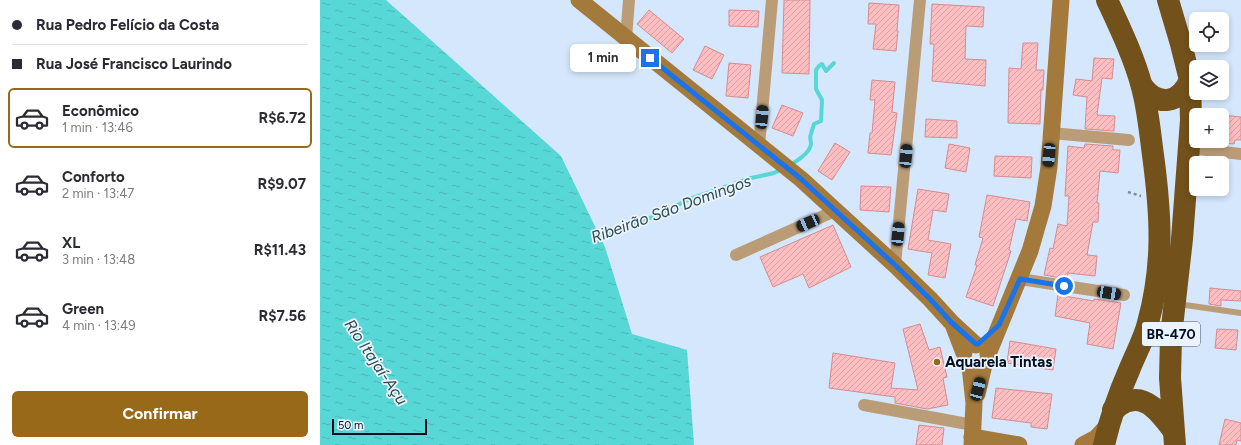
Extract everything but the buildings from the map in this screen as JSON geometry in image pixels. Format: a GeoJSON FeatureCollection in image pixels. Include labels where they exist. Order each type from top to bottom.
{"type":"FeatureCollection","features":[{"type":"Feature","properties":{"kind":"highway","name":"BR-470"},"geometry":{"type":"LineString","coordinates":[[1107,0],[1122,31],[1142,86],[1149,122],[1159,201],[1160,258],[1148,324],[1108,427]]}},
{"type":"Feature","properties":{"kind":"highway","name":"BR-470"},"geometry":{"type":"LineString","coordinates":[[1168,0],[1182,44],[1189,76]]}},
{"type":"Feature","properties":{"kind":"highway"},"geometry":{"type":"LineString","coordinates":[[1142,86],[1148,95],[1158,100],[1168,100],[1178,97],[1186,90],[1189,82]]}},
{"type":"Feature","properties":{"kind":"highway","name":"BR-470"},"geometry":{"type":"LineString","coordinates":[[1174,437],[1170,378],[1171,336],[1190,148]]}},
{"type":"Feature","properties":{"kind":"highway"},"geometry":{"type":"LineString","coordinates":[[1108,427],[1129,400],[1139,400],[1150,405],[1162,415],[1174,437]]}},
{"type":"Feature","properties":{"kind":"main road"},"geometry":{"type":"LineString","coordinates":[[579,0],[801,179],[837,210],[930,299],[977,354]]}},
{"type":"Feature","properties":{"kind":"main road"},"geometry":{"type":"LineString","coordinates":[[1019,445],[972,436],[977,354],[999,325],[1020,279],[1035,239],[1043,206],[1051,133],[1061,0]]}},
{"type":"Feature","properties":{"kind":"main road"},"geometry":{"type":"LineString","coordinates":[[1083,445],[1096,438],[1108,427]]}},
{"type":"Feature","properties":{"kind":"street"},"geometry":{"type":"LineString","coordinates":[[626,38],[629,0]]}},
{"type":"Feature","properties":{"kind":"street"},"geometry":{"type":"LineString","coordinates":[[759,146],[772,0]]}},
{"type":"Feature","properties":{"kind":"street"},"geometry":{"type":"LineString","coordinates":[[895,265],[920,0]]}},
{"type":"Feature","properties":{"kind":"street"},"geometry":{"type":"LineString","coordinates":[[1051,133],[1129,140]]}},
{"type":"Feature","properties":{"kind":"street"},"geometry":{"type":"LineString","coordinates":[[1190,148],[1241,154]]}},
{"type":"Feature","properties":{"kind":"street"},"geometry":{"type":"LineString","coordinates":[[736,255],[837,210]]}},
{"type":"Feature","properties":{"kind":"street"},"geometry":{"type":"LineString","coordinates":[[1020,279],[1124,295]]}},
{"type":"Feature","properties":{"kind":"street"},"geometry":{"type":"LineString","coordinates":[[864,405],[972,436]]}},
{"type":"Feature","properties":{"kind":"lane"},"geometry":{"type":"LineString","coordinates":[[1174,304],[1241,313]]}},
{"type":"Feature","properties":{"kind":"water","name":"Rio Itajaí-Açu"},"geometry":{"type":"Polygon","coordinates":[[[320,0],[386,0],[561,156],[605,247],[632,334],[687,350],[694,445],[320,445],[320,0]]]}},
{"type":"Feature","properties":{"kind":"waterway","name":"Ribeirão São Domingos"},"geometry":{"type":"LineString","coordinates":[[790,165],[808,151],[811,144],[810,136],[814,124],[821,121],[822,100],[816,89],[816,70],[822,64],[826,71],[834,63]]}},
{"type":"Feature","properties":{"kind":"waterway","name":"Ribeirão São Domingos"},"geometry":{"type":"LineString","coordinates":[[596,238],[650,218],[690,199],[751,178],[774,173],[782,169]]}},
{"type":"Feature","properties":{"kind":"place","name":"Aquarela Tintas"},"geometry":{"type":"Point","coordinates":[937,362]}},
{"type":"Feature","properties":{"kind":"route"},"geometry":{"type":"LineString","coordinates":[[650,58],[801,179],[837,210],[930,299],[952,323],[976,344],[978,344],[999,325],[1020,279],[1064,286]]}}]}
